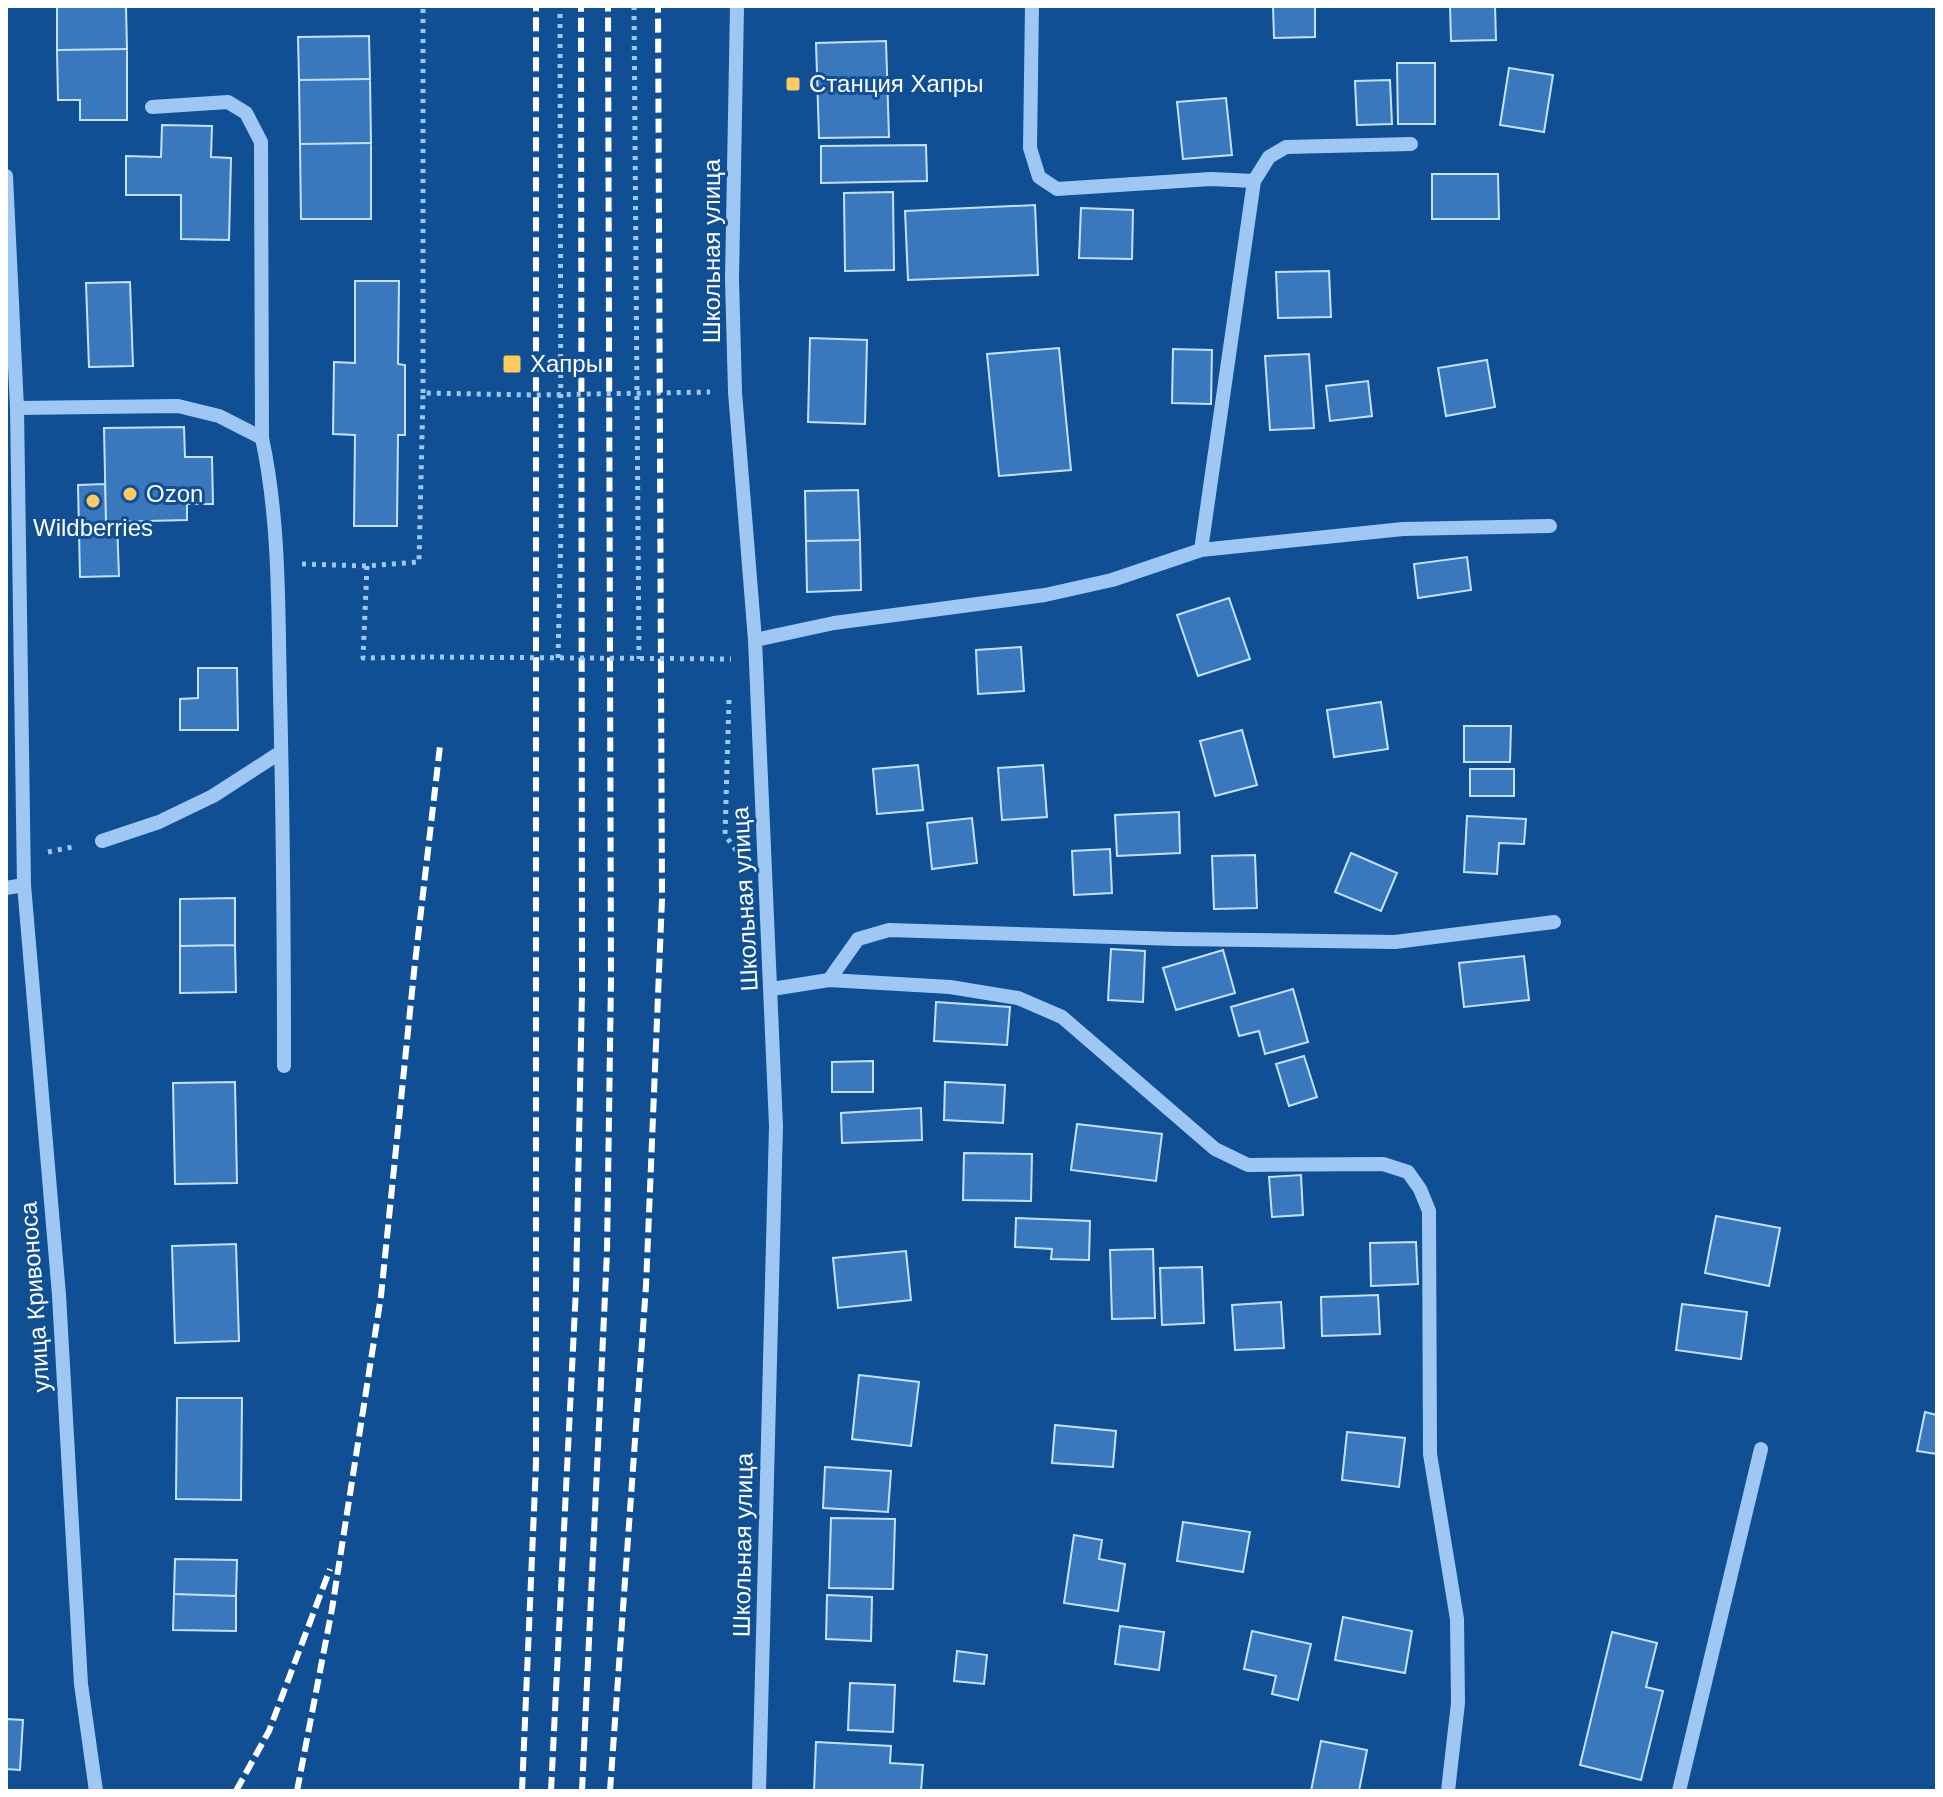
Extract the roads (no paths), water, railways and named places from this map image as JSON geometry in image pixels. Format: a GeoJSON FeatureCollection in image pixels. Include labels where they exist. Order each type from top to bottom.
{"type":"FeatureCollection","features":[{"type":"Feature","properties":{"kind":"street","name":"Школьная улица"},"geometry":{"type":"LineString","coordinates":[[737,6],[732,279],[735,392],[755,640],[776,1126],[759,1791]]}},
{"type":"Feature","properties":{"kind":"street"},"geometry":{"type":"LineString","coordinates":[[1032,6],[1030,148],[1039,177],[1057,189],[1211,179],[1254,181]]}},
{"type":"Feature","properties":{"kind":"street"},"geometry":{"type":"LineString","coordinates":[[152,107],[228,102],[246,113],[261,142],[262,438],[270,476],[277,563],[284,1066]]}},
{"type":"Feature","properties":{"kind":"street"},"geometry":{"type":"LineString","coordinates":[[1201,550],[1254,181],[1269,157],[1286,147],[1411,144]]}},
{"type":"Feature","properties":{"kind":"street","name":"улица Кривоноса"},"geometry":{"type":"LineString","coordinates":[[6,176],[17,408],[24,885],[59,1295],[81,1684],[96,1791]]}},
{"type":"Feature","properties":{"kind":"street"},"geometry":{"type":"LineString","coordinates":[[17,408],[178,406],[219,416],[262,438]]}},
{"type":"Feature","properties":{"kind":"street"},"geometry":{"type":"LineString","coordinates":[[755,640],[834,623],[1045,595],[1112,580],[1201,550],[1403,529],[1550,526]]}},
{"type":"Feature","properties":{"kind":"street"},"geometry":{"type":"LineString","coordinates":[[102,841],[159,822],[213,796],[281,752]]}},
{"type":"Feature","properties":{"kind":"street"},"geometry":{"type":"LineString","coordinates":[[6,888],[24,885]]}},
{"type":"Feature","properties":{"kind":"street"},"geometry":{"type":"LineString","coordinates":[[829,980],[858,939],[889,930],[1395,942],[1554,922]]}},
{"type":"Feature","properties":{"kind":"street"},"geometry":{"type":"LineString","coordinates":[[772,989],[829,980],[950,987],[1018,998],[1062,1017],[1215,1149],[1248,1165],[1383,1164],[1408,1172],[1420,1189],[1429,1211],[1430,1454],[1457,1619],[1458,1703],[1448,1791]]}},
{"type":"Feature","properties":{"kind":"street"},"geometry":{"type":"LineString","coordinates":[[1679,1791],[1761,1449]]}},
{"type":"Feature","properties":{"kind":"railway"},"geometry":{"type":"LineString","coordinates":[[522,1791],[536,1463],[536,6]]}},
{"type":"Feature","properties":{"kind":"railway"},"geometry":{"type":"LineString","coordinates":[[551,1791],[576,1288],[582,991],[581,6]]}},
{"type":"Feature","properties":{"kind":"railway"},"geometry":{"type":"LineString","coordinates":[[582,1791],[607,1252],[611,979],[608,6]]}},
{"type":"Feature","properties":{"kind":"railway"},"geometry":{"type":"LineString","coordinates":[[610,1791],[646,1286],[662,899],[658,6]]}},
{"type":"Feature","properties":{"kind":"railway"},"geometry":{"type":"LineString","coordinates":[[297,1791],[332,1609],[381,1296],[440,746]]}},
{"type":"Feature","properties":{"kind":"railway"},"geometry":{"type":"LineString","coordinates":[[236,1791],[269,1731],[330,1569]]}},
{"type":"Feature","properties":{"kind":"place","name":"Станция Хапры"},"geometry":{"type":"Point","coordinates":[793,84]}},
{"type":"Feature","properties":{"kind":"place","name":"Хапры"},"geometry":{"type":"Point","coordinates":[512,364]}},
{"type":"Feature","properties":{"kind":"place","name":"Ozon"},"geometry":{"type":"Point","coordinates":[130,494]}},
{"type":"Feature","properties":{"kind":"place","name":"Wildberries"},"geometry":{"type":"Point","coordinates":[93,501]}}]}
